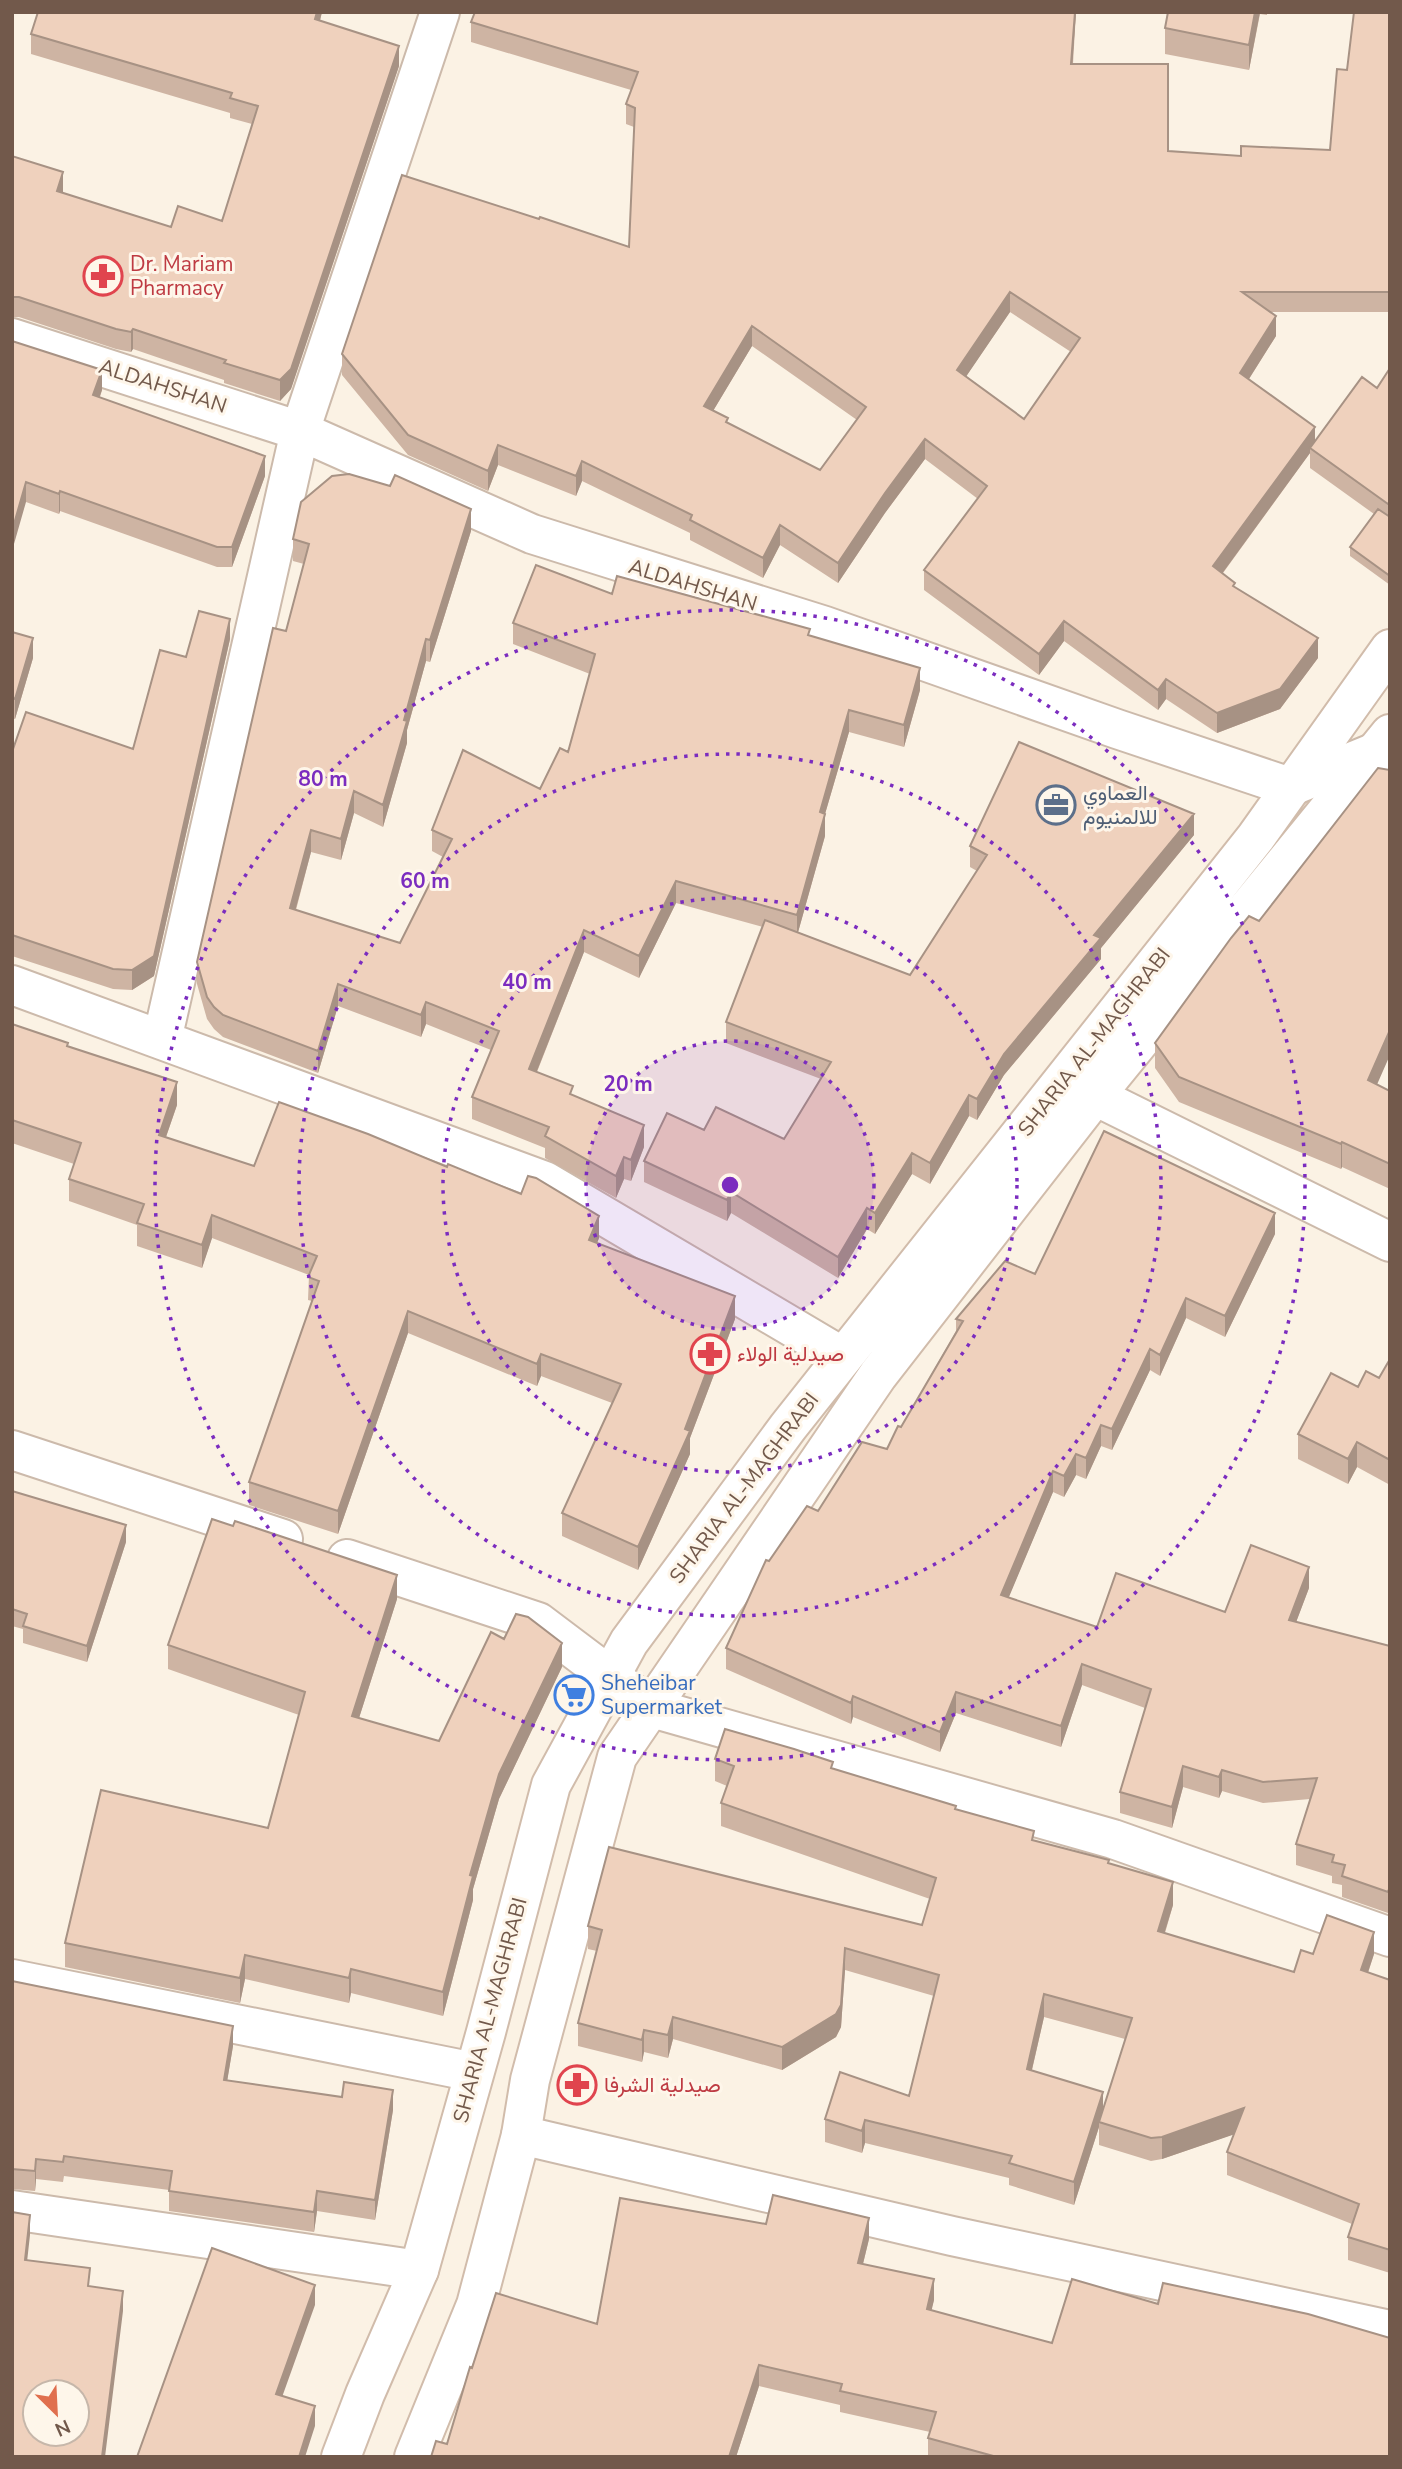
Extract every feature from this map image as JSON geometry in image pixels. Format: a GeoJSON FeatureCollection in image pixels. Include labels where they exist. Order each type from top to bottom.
{"type":"FeatureCollection","features":[{"type":"Feature","properties":{"kind":"street"},"geometry":{"type":"LineString","coordinates":[[162,1040],[300,431],[440,12]]}},
{"type":"Feature","properties":{"kind":"street","name":"ALDAHSHAN"},"geometry":{"type":"LineString","coordinates":[[12,338],[300,431],[532,534],[825,626],[1117,730],[1290,787]]}},
{"type":"Feature","properties":{"kind":"street","name":"SHARIA AL-MAGHRABI"},"geometry":{"type":"LineString","coordinates":[[341,2457],[365,2394],[419,2270],[551,1785],[629,1642],[788,1427],[1256,838],[1390,649]]}},
{"type":"Feature","properties":{"kind":"street"},"geometry":{"type":"LineString","coordinates":[[1290,787],[1386,747]]}},
{"type":"Feature","properties":{"kind":"street","name":"SHARIA AL-MAGHRABI"},"geometry":{"type":"LineString","coordinates":[[414,2457],[477,2305],[520,2135],[530,2080],[617,1757],[878,1375],[1095,1096],[1386,747]]}},
{"type":"Feature","properties":{"kind":"street"},"geometry":{"type":"LineString","coordinates":[[12,985],[545,1181],[843,1357]]}},
{"type":"Feature","properties":{"kind":"street"},"geometry":{"type":"LineString","coordinates":[[1095,1096],[1390,1242]]}},
{"type":"Feature","properties":{"kind":"street"},"geometry":{"type":"LineString","coordinates":[[12,1450],[538,1622],[652,1708],[1113,1839],[1390,1937]]}},
{"type":"Feature","properties":{"kind":"street"},"geometry":{"type":"LineString","coordinates":[[12,1979],[474,2072]]}},
{"type":"Feature","properties":{"kind":"street"},"geometry":{"type":"LineString","coordinates":[[520,2135],[952,2236],[1390,2330]]}},
{"type":"Feature","properties":{"kind":"street"},"geometry":{"type":"LineString","coordinates":[[12,2210],[419,2270]]}},
{"type":"Feature","properties":{"kind":"building"},"geometry":{"type":"Polygon","coordinates":[[[38,12],[317,12],[315,19],[399,46],[291,369],[280,380],[224,363],[226,360],[133,329],[131,332],[116,329],[12,297],[12,156],[63,172],[57,191],[171,227],[178,206],[222,221],[258,106],[230,98],[232,93],[31,34],[38,12]]]}},
{"type":"Feature","properties":{"kind":"building"},"geometry":{"type":"Polygon","coordinates":[[[475,12],[1075,12],[1071,64],[1168,64],[1168,151],[1241,156],[1241,146],[1330,150],[1337,69],[1347,70],[1354,12],[1390,12],[1390,292],[1242,292],[1276,316],[1240,373],[1315,427],[1213,566],[1235,583],[1233,586],[1318,638],[1280,689],[1217,713],[1166,679],[1158,690],[1064,621],[1039,654],[924,570],[987,486],[925,439],[838,563],[780,525],[763,558],[690,520],[692,515],[582,461],[576,476],[498,445],[488,471],[408,435],[342,354],[402,175],[629,247],[635,108],[626,104],[638,72],[471,22],[475,12]],[[1010,292],[957,370],[1024,419],[1080,338],[1010,292]],[[752,326],[704,406],[728,418],[726,422],[820,470],[866,407],[752,326]]]}},
{"type":"Feature","properties":{"kind":"building"},"geometry":{"type":"Polygon","coordinates":[[[1168,12],[1255,12],[1249,45],[1165,28],[1168,12]]]}},
{"type":"Feature","properties":{"kind":"building"},"geometry":{"type":"Polygon","coordinates":[[[12,341],[102,370],[93,395],[265,456],[232,547],[217,547],[60,491],[59,494],[26,482],[12,531],[12,341]]]}},
{"type":"Feature","properties":{"kind":"building"},"geometry":{"type":"Polygon","coordinates":[[[1390,368],[1388,504],[1310,448],[1362,377],[1377,388],[1390,368]]]}},
{"type":"Feature","properties":{"kind":"building"},"geometry":{"type":"Polygon","coordinates":[[[349,474],[390,486],[395,475],[471,509],[430,640],[426,639],[404,720],[407,721],[383,805],[354,791],[341,839],[311,830],[290,908],[400,943],[452,839],[432,830],[463,750],[540,789],[560,748],[568,752],[595,654],[513,623],[536,565],[612,594],[617,576],[810,629],[808,635],[920,668],[904,725],[849,710],[820,812],[825,814],[797,915],[676,881],[639,956],[584,930],[529,1069],[573,1086],[570,1094],[644,1125],[631,1160],[624,1157],[616,1176],[545,1136],[549,1127],[472,1097],[499,1031],[426,1002],[421,1015],[338,984],[318,1051],[223,1015],[207,997],[197,962],[273,628],[286,631],[309,544],[293,539],[301,502],[332,476],[349,474]]]}},
{"type":"Feature","properties":{"kind":"building"},"geometry":{"type":"Polygon","coordinates":[[[1378,509],[1390,517],[1390,576],[1350,547],[1378,509]]]}},
{"type":"Feature","properties":{"kind":"building"},"geometry":{"type":"Polygon","coordinates":[[[199,611],[230,619],[154,956],[132,970],[113,969],[12,935],[12,752],[26,712],[133,749],[160,650],[186,657],[199,611]]]}},
{"type":"Feature","properties":{"kind":"building"},"geometry":{"type":"Polygon","coordinates":[[[12,632],[33,638],[15,699],[12,698],[12,632]]]}},
{"type":"Feature","properties":{"kind":"building"},"geometry":{"type":"Polygon","coordinates":[[[1019,742],[1194,814],[1094,935],[1101,938],[1004,1054],[977,1099],[969,1095],[930,1163],[912,1153],[875,1213],[867,1208],[838,1257],[731,1192],[727,1200],[644,1161],[667,1113],[704,1130],[716,1107],[784,1139],[831,1062],[726,1022],[765,920],[910,975],[987,855],[970,846],[1019,742]]]}},
{"type":"Feature","properties":{"kind":"building"},"geometry":{"type":"Polygon","coordinates":[[[1378,768],[1390,770],[1390,1030],[1368,1080],[1390,1091],[1390,1164],[1179,1077],[1155,1043],[1231,938],[1249,916],[1259,921],[1378,768]]]}},
{"type":"Feature","properties":{"kind":"building"},"geometry":{"type":"Polygon","coordinates":[[[12,1024],[68,1043],[67,1046],[177,1082],[159,1135],[254,1166],[279,1102],[368,1134],[447,1167],[448,1164],[521,1194],[528,1176],[536,1178],[599,1216],[589,1240],[735,1296],[685,1429],[690,1431],[638,1547],[562,1513],[621,1384],[541,1354],[537,1364],[408,1311],[338,1511],[249,1482],[319,1281],[308,1277],[317,1256],[212,1215],[202,1245],[137,1223],[144,1204],[69,1179],[81,1143],[12,1120],[12,1024]]]}},
{"type":"Feature","properties":{"kind":"building"},"geometry":{"type":"Polygon","coordinates":[[[1104,1131],[1275,1213],[1225,1316],[1186,1298],[1160,1355],[1150,1349],[1112,1429],[1101,1425],[1086,1458],[1076,1454],[1064,1476],[1053,1471],[1001,1595],[1097,1627],[1116,1573],[1225,1612],[1251,1545],[1309,1567],[1289,1620],[1390,1646],[1388,1892],[1342,1876],[1345,1865],[1332,1862],[1334,1855],[1296,1844],[1317,1778],[1263,1782],[1222,1770],[1219,1777],[1183,1766],[1172,1807],[1120,1792],[1151,1689],[1082,1664],[1061,1726],[956,1692],[940,1732],[853,1696],[851,1703],[726,1648],[766,1560],[769,1561],[807,1506],[818,1511],[862,1442],[887,1449],[898,1426],[901,1427],[963,1321],[956,1319],[1005,1261],[1035,1274],[1104,1131]]]}},
{"type":"Feature","properties":{"kind":"building"},"geometry":{"type":"Polygon","coordinates":[[[1390,1359],[1390,1460],[1357,1442],[1348,1459],[1298,1434],[1331,1373],[1358,1387],[1366,1371],[1379,1378],[1390,1359]]]}},
{"type":"Feature","properties":{"kind":"building"},"geometry":{"type":"Polygon","coordinates":[[[12,1491],[126,1525],[87,1646],[23,1626],[27,1614],[12,1609],[12,1491]]]}},
{"type":"Feature","properties":{"kind":"building"},"geometry":{"type":"Polygon","coordinates":[[[212,1519],[233,1526],[235,1521],[397,1575],[352,1716],[439,1741],[491,1632],[504,1639],[516,1614],[528,1617],[562,1643],[499,1774],[470,1875],[473,1876],[443,1992],[351,1969],[349,1978],[245,1955],[240,1978],[65,1943],[101,1790],[268,1828],[305,1692],[168,1645],[212,1519]]]}},
{"type":"Feature","properties":{"kind":"building"},"geometry":{"type":"Polygon","coordinates":[[[725,1729],[833,1762],[831,1768],[956,1806],[955,1809],[1034,1831],[1032,1840],[1109,1860],[1108,1863],[1173,1882],[1158,1931],[1294,1972],[1301,1950],[1313,1954],[1327,1915],[1374,1932],[1361,1970],[1390,1980],[1390,2250],[1348,2237],[1359,2204],[1227,2152],[1244,2108],[1162,2137],[1151,2138],[1099,2122],[1132,2018],[1044,1994],[1027,2069],[1103,2092],[1074,2182],[1009,2163],[1012,2156],[865,2120],[862,2131],[825,2119],[840,2072],[909,2096],[939,1975],[845,1948],[841,2005],[836,2014],[782,2047],[673,2017],[668,2035],[644,2030],[642,2040],[578,2023],[602,1930],[588,1926],[609,1847],[922,1925],[936,1878],[721,1803],[734,1766],[715,1759],[725,1729]]]}},
{"type":"Feature","properties":{"kind":"building"},"geometry":{"type":"Polygon","coordinates":[[[12,1981],[233,2026],[224,2080],[342,2097],[344,2082],[393,2090],[375,2200],[317,2191],[314,2212],[169,2191],[172,2171],[64,2156],[63,2162],[36,2159],[35,2171],[12,2169],[12,1981]]]}},
{"type":"Feature","properties":{"kind":"building"},"geometry":{"type":"Polygon","coordinates":[[[773,2195],[869,2218],[858,2263],[934,2279],[927,2309],[1052,2343],[1072,2279],[1158,2304],[1163,2283],[1308,2314],[1390,2338],[1390,2457],[997,2457],[928,2438],[936,2412],[840,2391],[842,2384],[759,2365],[729,2457],[431,2457],[436,2441],[447,2444],[496,2293],[597,2324],[620,2198],[766,2224],[773,2195]]]}},
{"type":"Feature","properties":{"kind":"building"},"geometry":{"type":"Polygon","coordinates":[[[12,2212],[30,2215],[25,2260],[90,2268],[88,2286],[123,2291],[102,2457],[12,2457],[12,2212]]]}},
{"type":"Feature","properties":{"kind":"building"},"geometry":{"type":"Polygon","coordinates":[[[212,2248],[315,2285],[276,2394],[315,2406],[299,2457],[137,2457],[212,2248]]]}},
{"type":"Feature","properties":{"kind":"place","name":"Dr. Mariam Pharmacy"},"geometry":{"type":"Point","coordinates":[103,276]}},
{"type":"Feature","properties":{"kind":"place","name":"العماوي للالمنيوم"},"geometry":{"type":"Point","coordinates":[1056,805]}},
{"type":"Feature","properties":{"kind":"place","name":"صيدلية الولاء"},"geometry":{"type":"Point","coordinates":[710,1354]}},
{"type":"Feature","properties":{"kind":"place","name":"Sheheibar Supermarket"},"geometry":{"type":"Point","coordinates":[574,1695]}},
{"type":"Feature","properties":{"kind":"place","name":"صيدلية الشرفا"},"geometry":{"type":"Point","coordinates":[577,2085]}}]}
